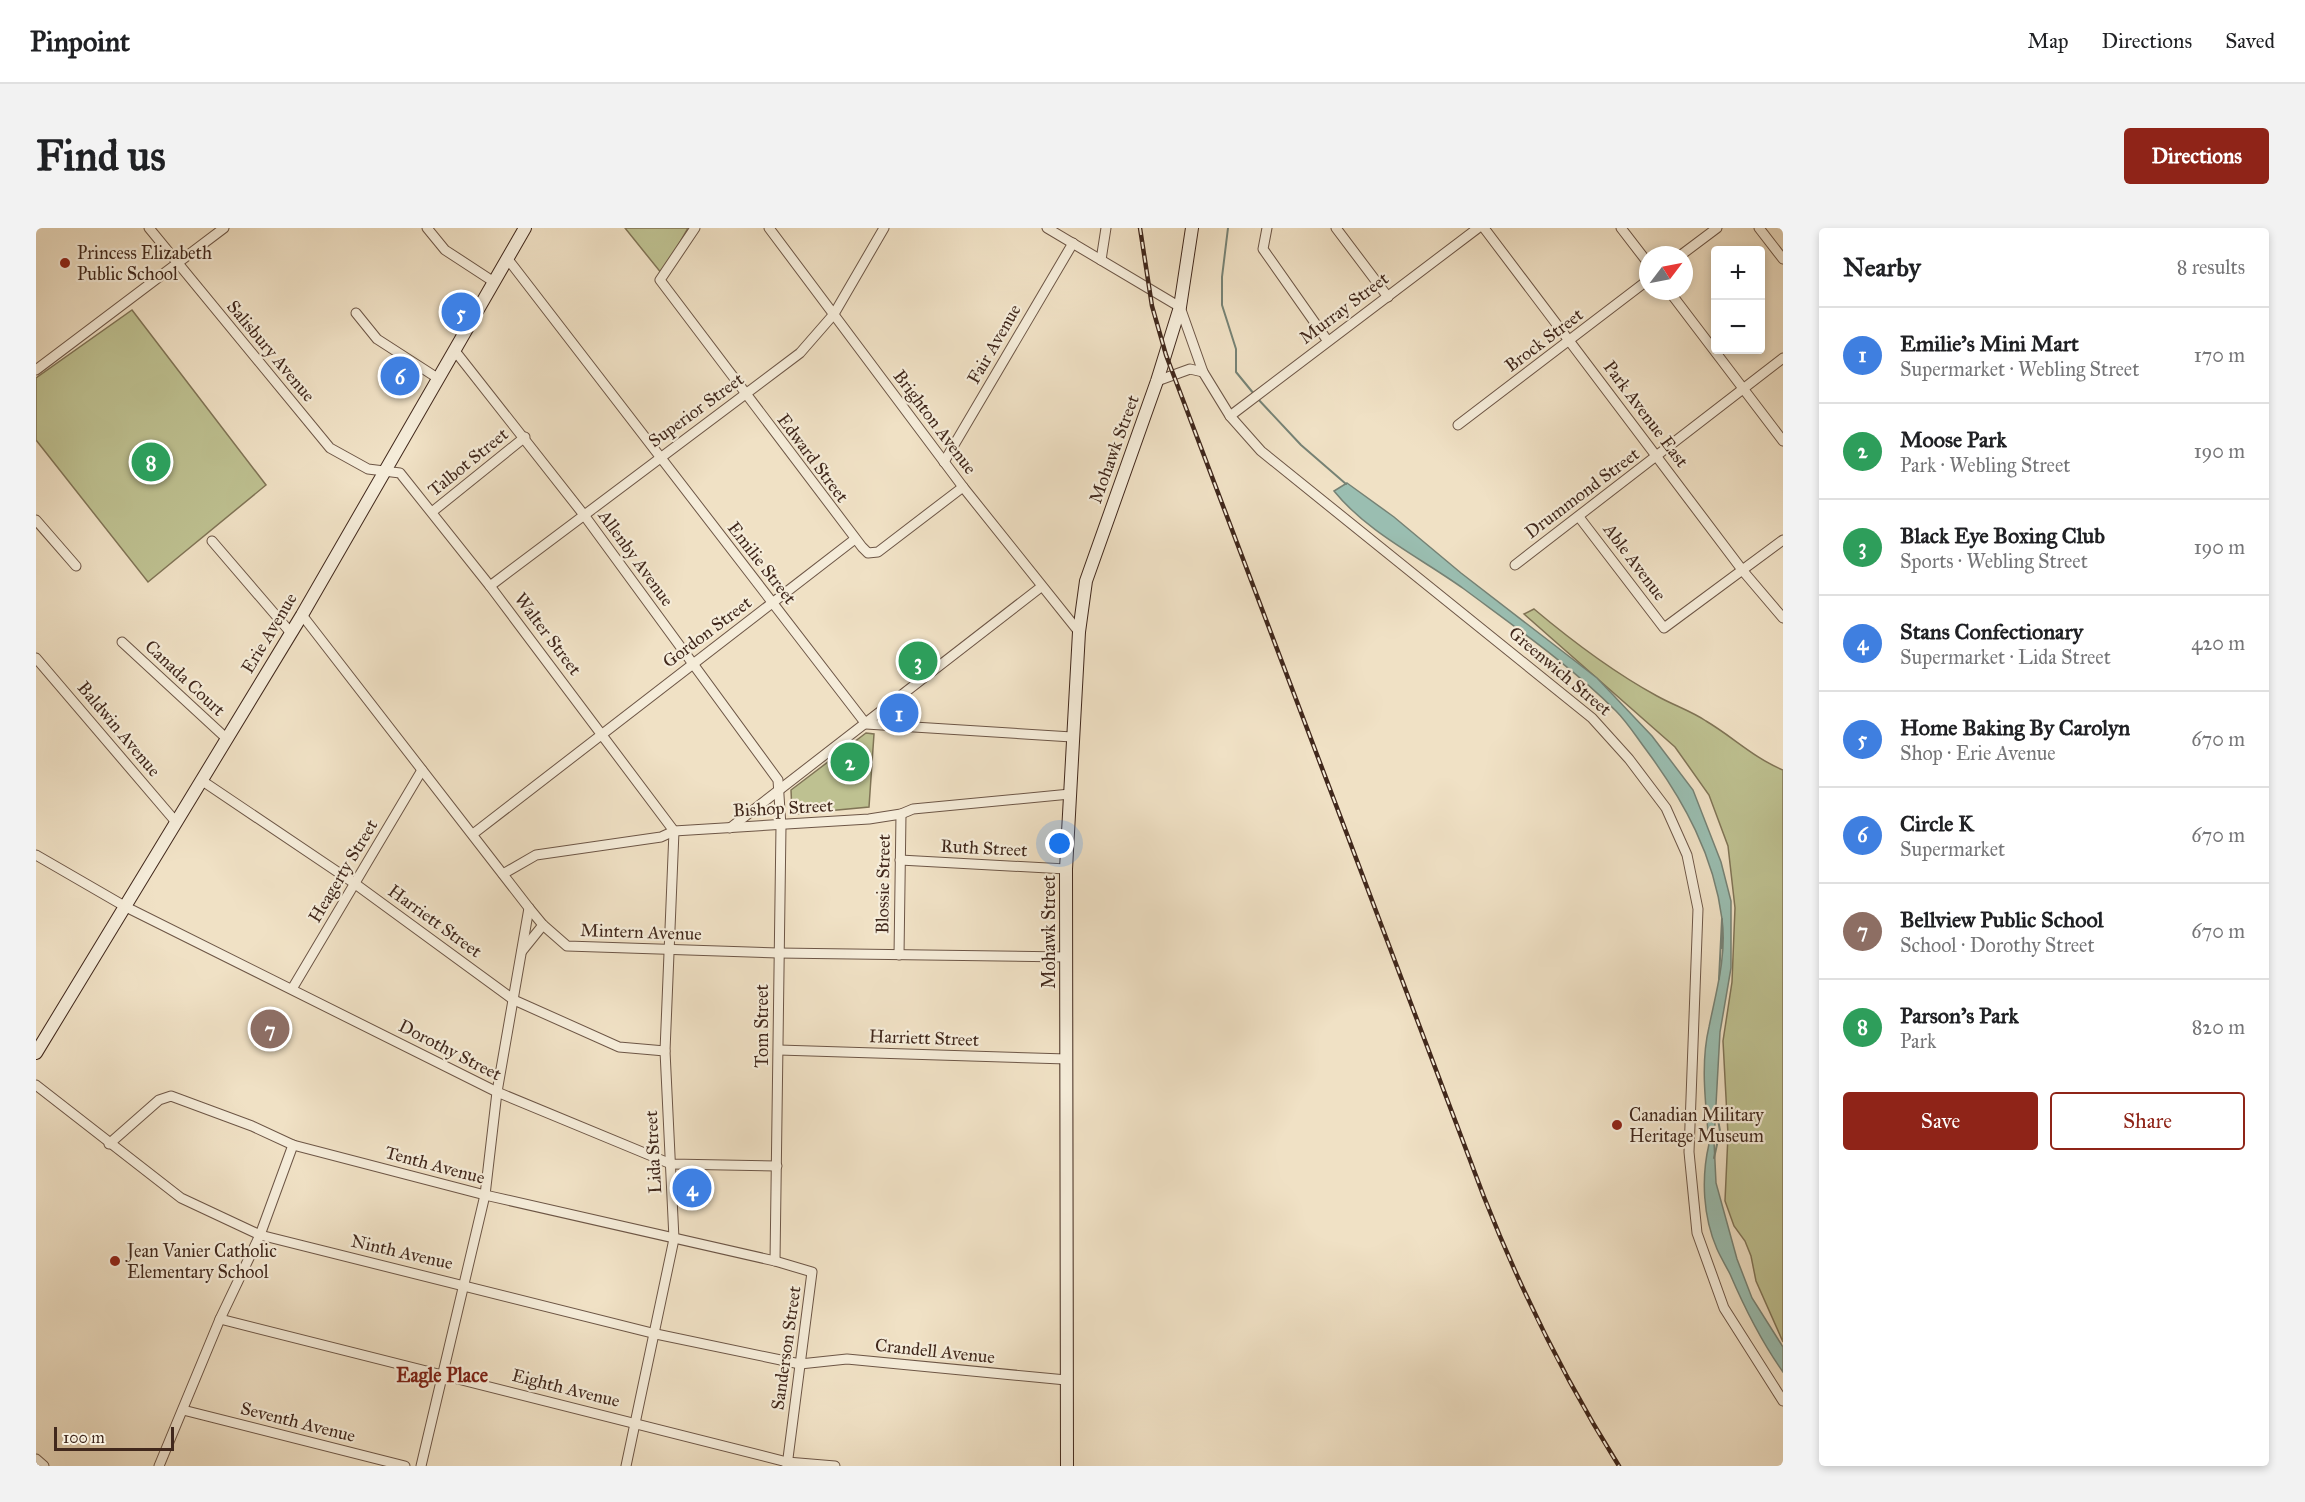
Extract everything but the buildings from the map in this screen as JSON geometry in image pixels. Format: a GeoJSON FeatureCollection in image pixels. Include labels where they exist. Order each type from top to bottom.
{"type":"FeatureCollection","features":[{"type":"Feature","properties":{"kind":"street","name":"Salisbury Avenue"},"geometry":{"type":"LineString","coordinates":[[149,228],[330,448],[368,469],[385,470]]}},
{"type":"Feature","properties":{"kind":"street"},"geometry":{"type":"LineString","coordinates":[[36,370],[224,228]]}},
{"type":"Feature","properties":{"kind":"street"},"geometry":{"type":"LineString","coordinates":[[427,228],[445,250],[494,282]]}},
{"type":"Feature","properties":{"kind":"street","name":"Erie Avenue"},"geometry":{"type":"LineString","coordinates":[[36,1053],[302,615],[525,228]]}},
{"type":"Feature","properties":{"kind":"street","name":"Edward Street"},"geometry":{"type":"LineString","coordinates":[[694,228],[660,280],[855,540]]}},
{"type":"Feature","properties":{"kind":"street","name":"Brighton Avenue"},"geometry":{"type":"LineString","coordinates":[[769,228],[963,487],[1079,632]]}},
{"type":"Feature","properties":{"kind":"street","name":"Superior Street"},"geometry":{"type":"LineString","coordinates":[[490,586],[800,353],[834,314],[884,228]]}},
{"type":"Feature","properties":{"kind":"street"},"geometry":{"type":"LineString","coordinates":[[1047,228],[1180,307]]}},
{"type":"Feature","properties":{"kind":"street"},"geometry":{"type":"LineString","coordinates":[[1101,260],[1106,228]]}},
{"type":"Feature","properties":{"kind":"street","name":"Greenwich Street"},"geometry":{"type":"LineString","coordinates":[[1192,228],[1180,307],[1203,372],[1261,451],[1592,718],[1629,759],[1666,808],[1686,855],[1698,909],[1689,1152],[1698,1233],[1724,1308],[1783,1401]]}},
{"type":"Feature","properties":{"kind":"street"},"geometry":{"type":"LineString","coordinates":[[1267,228],[1263,249],[1328,340]]}},
{"type":"Feature","properties":{"kind":"street"},"geometry":{"type":"LineString","coordinates":[[1336,228],[1388,297]]}},
{"type":"Feature","properties":{"kind":"street","name":"Murray Street"},"geometry":{"type":"LineString","coordinates":[[1233,413],[1478,228]]}},
{"type":"Feature","properties":{"kind":"street","name":"Park Avenue East"},"geometry":{"type":"LineString","coordinates":[[1484,228],[1571,340],[1743,571],[1783,618]]}},
{"type":"Feature","properties":{"kind":"street"},"geometry":{"type":"LineString","coordinates":[[1621,228],[1639,252]]}},
{"type":"Feature","properties":{"kind":"street"},"geometry":{"type":"LineString","coordinates":[[1693,246],[1717,228]]}},
{"type":"Feature","properties":{"kind":"street"},"geometry":{"type":"LineString","coordinates":[[1759,228],[1783,259]]}},
{"type":"Feature","properties":{"kind":"street","name":"Fair Avenue"},"geometry":{"type":"LineString","coordinates":[[944,462],[1073,243]]}},
{"type":"Feature","properties":{"kind":"street","name":"Emilie Street"},"geometry":{"type":"LineString","coordinates":[[507,258],[866,724]]}},
{"type":"Feature","properties":{"kind":"street","name":"Brock Street"},"geometry":{"type":"LineString","coordinates":[[1458,425],[1639,287]]}},
{"type":"Feature","properties":{"kind":"street"},"geometry":{"type":"LineString","coordinates":[[1676,300],[1783,441]]}},
{"type":"Feature","properties":{"kind":"street","name":"Mohawk Street"},"geometry":{"type":"LineString","coordinates":[[1066,1466],[1066,869],[1079,632],[1086,581],[1157,381],[1180,307]]}},
{"type":"Feature","properties":{"kind":"street"},"geometry":{"type":"LineString","coordinates":[[356,313],[377,339],[438,379]]}},
{"type":"Feature","properties":{"kind":"street","name":"Allenby Avenue"},"geometry":{"type":"LineString","coordinates":[[455,351],[584,514],[778,780],[780,791]]}},
{"type":"Feature","properties":{"kind":"street","name":"Drummond Street"},"geometry":{"type":"LineString","coordinates":[[1515,565],[1783,358]]}},
{"type":"Feature","properties":{"kind":"street"},"geometry":{"type":"LineString","coordinates":[[1157,381],[1190,369],[1203,372]]}},
{"type":"Feature","properties":{"kind":"street","name":"Talbot Street"},"geometry":{"type":"LineString","coordinates":[[432,512],[525,437]]}},
{"type":"Feature","properties":{"kind":"street","name":"Walter Street"},"geometry":{"type":"LineString","coordinates":[[385,470],[399,473],[432,512],[603,733],[674,831]]}},
{"type":"Feature","properties":{"kind":"street"},"geometry":{"type":"LineString","coordinates":[[855,540],[868,553],[878,552],[963,487]]}},
{"type":"Feature","properties":{"kind":"street","name":"Able Avenue"},"geometry":{"type":"LineString","coordinates":[[1579,517],[1664,628],[1743,571]]}},
{"type":"Feature","properties":{"kind":"street"},"geometry":{"type":"LineString","coordinates":[[36,520],[76,566]]}},
{"type":"Feature","properties":{"kind":"street","name":"Gordon Street"},"geometry":{"type":"LineString","coordinates":[[473,834],[691,663],[855,540]]}},
{"type":"Feature","properties":{"kind":"street"},"geometry":{"type":"LineString","coordinates":[[1743,571],[1783,540]]}},
{"type":"Feature","properties":{"kind":"street"},"geometry":{"type":"LineString","coordinates":[[212,541],[291,633]]}},
{"type":"Feature","properties":{"kind":"street"},"geometry":{"type":"LineString","coordinates":[[730,828],[1041,587]]}},
{"type":"Feature","properties":{"kind":"street","name":"Mintern Avenue"},"geometry":{"type":"LineString","coordinates":[[302,615],[528,908],[567,946],[778,953],[1067,957]]}},
{"type":"Feature","properties":{"kind":"street","name":"Canada Court"},"geometry":{"type":"LineString","coordinates":[[122,642],[226,738]]}},
{"type":"Feature","properties":{"kind":"street","name":"Baldwin Avenue"},"geometry":{"type":"LineString","coordinates":[[36,658],[176,822]]}},
{"type":"Feature","properties":{"kind":"street"},"geometry":{"type":"LineString","coordinates":[[866,724],[1072,737]]}},
{"type":"Feature","properties":{"kind":"street","name":"Heagerty Street"},"geometry":{"type":"LineString","coordinates":[[292,988],[422,770]]}},
{"type":"Feature","properties":{"kind":"street","name":"Harriett Street"},"geometry":{"type":"LineString","coordinates":[[201,780],[354,883],[514,1000],[619,1047],[665,1051]]}},
{"type":"Feature","properties":{"kind":"street","name":"Tom Street"},"geometry":{"type":"LineString","coordinates":[[775,1261],[780,791]]}},
{"type":"Feature","properties":{"kind":"street","name":"Bishop Street"},"geometry":{"type":"LineString","coordinates":[[503,874],[536,855],[661,837],[674,831],[781,826],[901,814],[913,809],[1070,794]]}},
{"type":"Feature","properties":{"kind":"street","name":"Blossie Street"},"geometry":{"type":"LineString","coordinates":[[899,955],[901,814]]}},
{"type":"Feature","properties":{"kind":"street","name":"Lida Street"},"geometry":{"type":"LineString","coordinates":[[626,1466],[656,1334],[674,1239],[665,1051],[671,950],[674,831]]}},
{"type":"Feature","properties":{"kind":"street","name":"Dorothy Street"},"geometry":{"type":"LineString","coordinates":[[36,855],[126,907],[497,1092],[670,1164],[777,1166]]}},
{"type":"Feature","properties":{"kind":"street","name":"Ruth Street"},"geometry":{"type":"LineString","coordinates":[[900,860],[1066,869]]}},
{"type":"Feature","properties":{"kind":"street"},"geometry":{"type":"LineString","coordinates":[[421,1466],[485,1195],[497,1092],[528,908]]}},
{"type":"Feature","properties":{"kind":"street"},"geometry":{"type":"LineString","coordinates":[[522,951],[543,925]]}},
{"type":"Feature","properties":{"kind":"street","name":"Harriett Street"},"geometry":{"type":"LineString","coordinates":[[779,1050],[1067,1059]]}},
{"type":"Feature","properties":{"kind":"street","name":"Ninth Avenue"},"geometry":{"type":"LineString","coordinates":[[36,1085],[181,1198],[260,1235],[656,1334],[800,1364]]}},
{"type":"Feature","properties":{"kind":"street","name":"Tenth Avenue"},"geometry":{"type":"LineString","coordinates":[[109,1144],[159,1100],[171,1096],[252,1126],[293,1145],[485,1195],[775,1261]]}},
{"type":"Feature","properties":{"kind":"street"},"geometry":{"type":"LineString","coordinates":[[159,1466],[220,1319],[260,1235],[293,1145]]}},
{"type":"Feature","properties":{"kind":"street","name":"Sanderson Street"},"geometry":{"type":"LineString","coordinates":[[775,1261],[812,1272],[787,1464]]}},
{"type":"Feature","properties":{"kind":"street","name":"Eighth Avenue"},"geometry":{"type":"LineString","coordinates":[[220,1319],[635,1422],[787,1464],[835,1466]]}},
{"type":"Feature","properties":{"kind":"street","name":"Crandell Avenue"},"geometry":{"type":"LineString","coordinates":[[800,1364],[847,1359],[1066,1380]]}},
{"type":"Feature","properties":{"kind":"street","name":"Seventh Avenue"},"geometry":{"type":"LineString","coordinates":[[183,1410],[405,1466]]}},
{"type":"Feature","properties":{"kind":"street"},"geometry":{"type":"LineString","coordinates":[[36,1459],[44,1466]]}},
{"type":"Feature","properties":{"kind":"green space"},"geometry":{"type":"Polygon","coordinates":[[[625,228],[688,228],[662,274],[625,228]]]}},
{"type":"Feature","properties":{"kind":"green space"},"geometry":{"type":"Polygon","coordinates":[[[132,310],[266,485],[148,582],[36,440],[36,378],[132,310]]]}},
{"type":"Feature","properties":{"kind":"green space"},"geometry":{"type":"Polygon","coordinates":[[[1534,609],[1625,677],[1700,717],[1763,760],[1783,770],[1783,1342],[1756,1281],[1751,1256],[1745,1241],[1734,1226],[1725,1201],[1728,1135],[1723,1041],[1732,982],[1735,908],[1728,846],[1709,795],[1675,747],[1524,614],[1534,609]]]}},
{"type":"Feature","properties":{"kind":"green space"},"geometry":{"type":"Polygon","coordinates":[[[866,733],[874,734],[869,807],[795,814],[792,812],[791,790],[866,733]]]}},
{"type":"Feature","properties":{"kind":"water"},"geometry":{"type":"Polygon","coordinates":[[[1347,483],[1394,517],[1461,573],[1597,678],[1652,736],[1693,790],[1721,862],[1731,901],[1731,968],[1720,1032],[1714,1141],[1716,1183],[1737,1259],[1752,1298],[1783,1347],[1783,1372],[1754,1324],[1719,1252],[1712,1237],[1706,1211],[1704,1184],[1709,1144],[1704,1085],[1705,1056],[1720,973],[1723,933],[1712,873],[1695,830],[1661,770],[1616,711],[1599,694],[1523,632],[1363,520],[1334,491],[1347,483]]]}},
{"type":"Feature","properties":{"kind":"waterway"},"geometry":{"type":"LineString","coordinates":[[1228,228],[1222,277],[1222,305],[1236,349],[1236,372],[1254,394]]}},
{"type":"Feature","properties":{"kind":"waterway"},"geometry":{"type":"LineString","coordinates":[[1257,398],[1301,445],[1346,484]]}},
{"type":"Feature","properties":{"kind":"waterway"},"geometry":{"type":"LineString","coordinates":[[1719,979],[1722,919],[1722,948]]}},
{"type":"Feature","properties":{"kind":"waterway"},"geometry":{"type":"LineString","coordinates":[[1714,1158],[1720,1131],[1716,1108]]}},
{"type":"Feature","properties":{"kind":"railway"},"geometry":{"type":"LineString","coordinates":[[1140,228],[1152,306],[1166,355],[1484,1197],[1513,1267],[1545,1334],[1580,1401],[1619,1466]]}},
{"type":"Feature","properties":{"kind":"place","name":"Princess Elizabeth Public School"},"geometry":{"type":"Point","coordinates":[65,263]}},
{"type":"Feature","properties":{"kind":"place","name":"Home Baking By Carolyn"},"geometry":{"type":"Point","coordinates":[461,312]}},
{"type":"Feature","properties":{"kind":"place","name":"Circle K"},"geometry":{"type":"Point","coordinates":[400,376]}},
{"type":"Feature","properties":{"kind":"place","name":"Parson's Park"},"geometry":{"type":"Point","coordinates":[151,462]}},
{"type":"Feature","properties":{"kind":"place","name":"Black Eye Boxing Club"},"geometry":{"type":"Point","coordinates":[918,661]}},
{"type":"Feature","properties":{"kind":"place","name":"Emilie's Mini Mart"},"geometry":{"type":"Point","coordinates":[899,713]}},
{"type":"Feature","properties":{"kind":"place","name":"Moose Park"},"geometry":{"type":"Point","coordinates":[850,762]}},
{"type":"Feature","properties":{"kind":"place","name":"Bellview Public School"},"geometry":{"type":"Point","coordinates":[270,1029]}},
{"type":"Feature","properties":{"kind":"place","name":"Canadian Military Heritage Museum"},"geometry":{"type":"Point","coordinates":[1617,1125]}},
{"type":"Feature","properties":{"kind":"place","name":"Stans Confectionary"},"geometry":{"type":"Point","coordinates":[692,1188]}},
{"type":"Feature","properties":{"kind":"place","name":"Jean Vanier Catholic Elementary School"},"geometry":{"type":"Point","coordinates":[115,1261]}},
{"type":"Feature","properties":{"kind":"district","name":"Eagle Place"},"geometry":{"type":"Point","coordinates":[442,1375]}}]}
